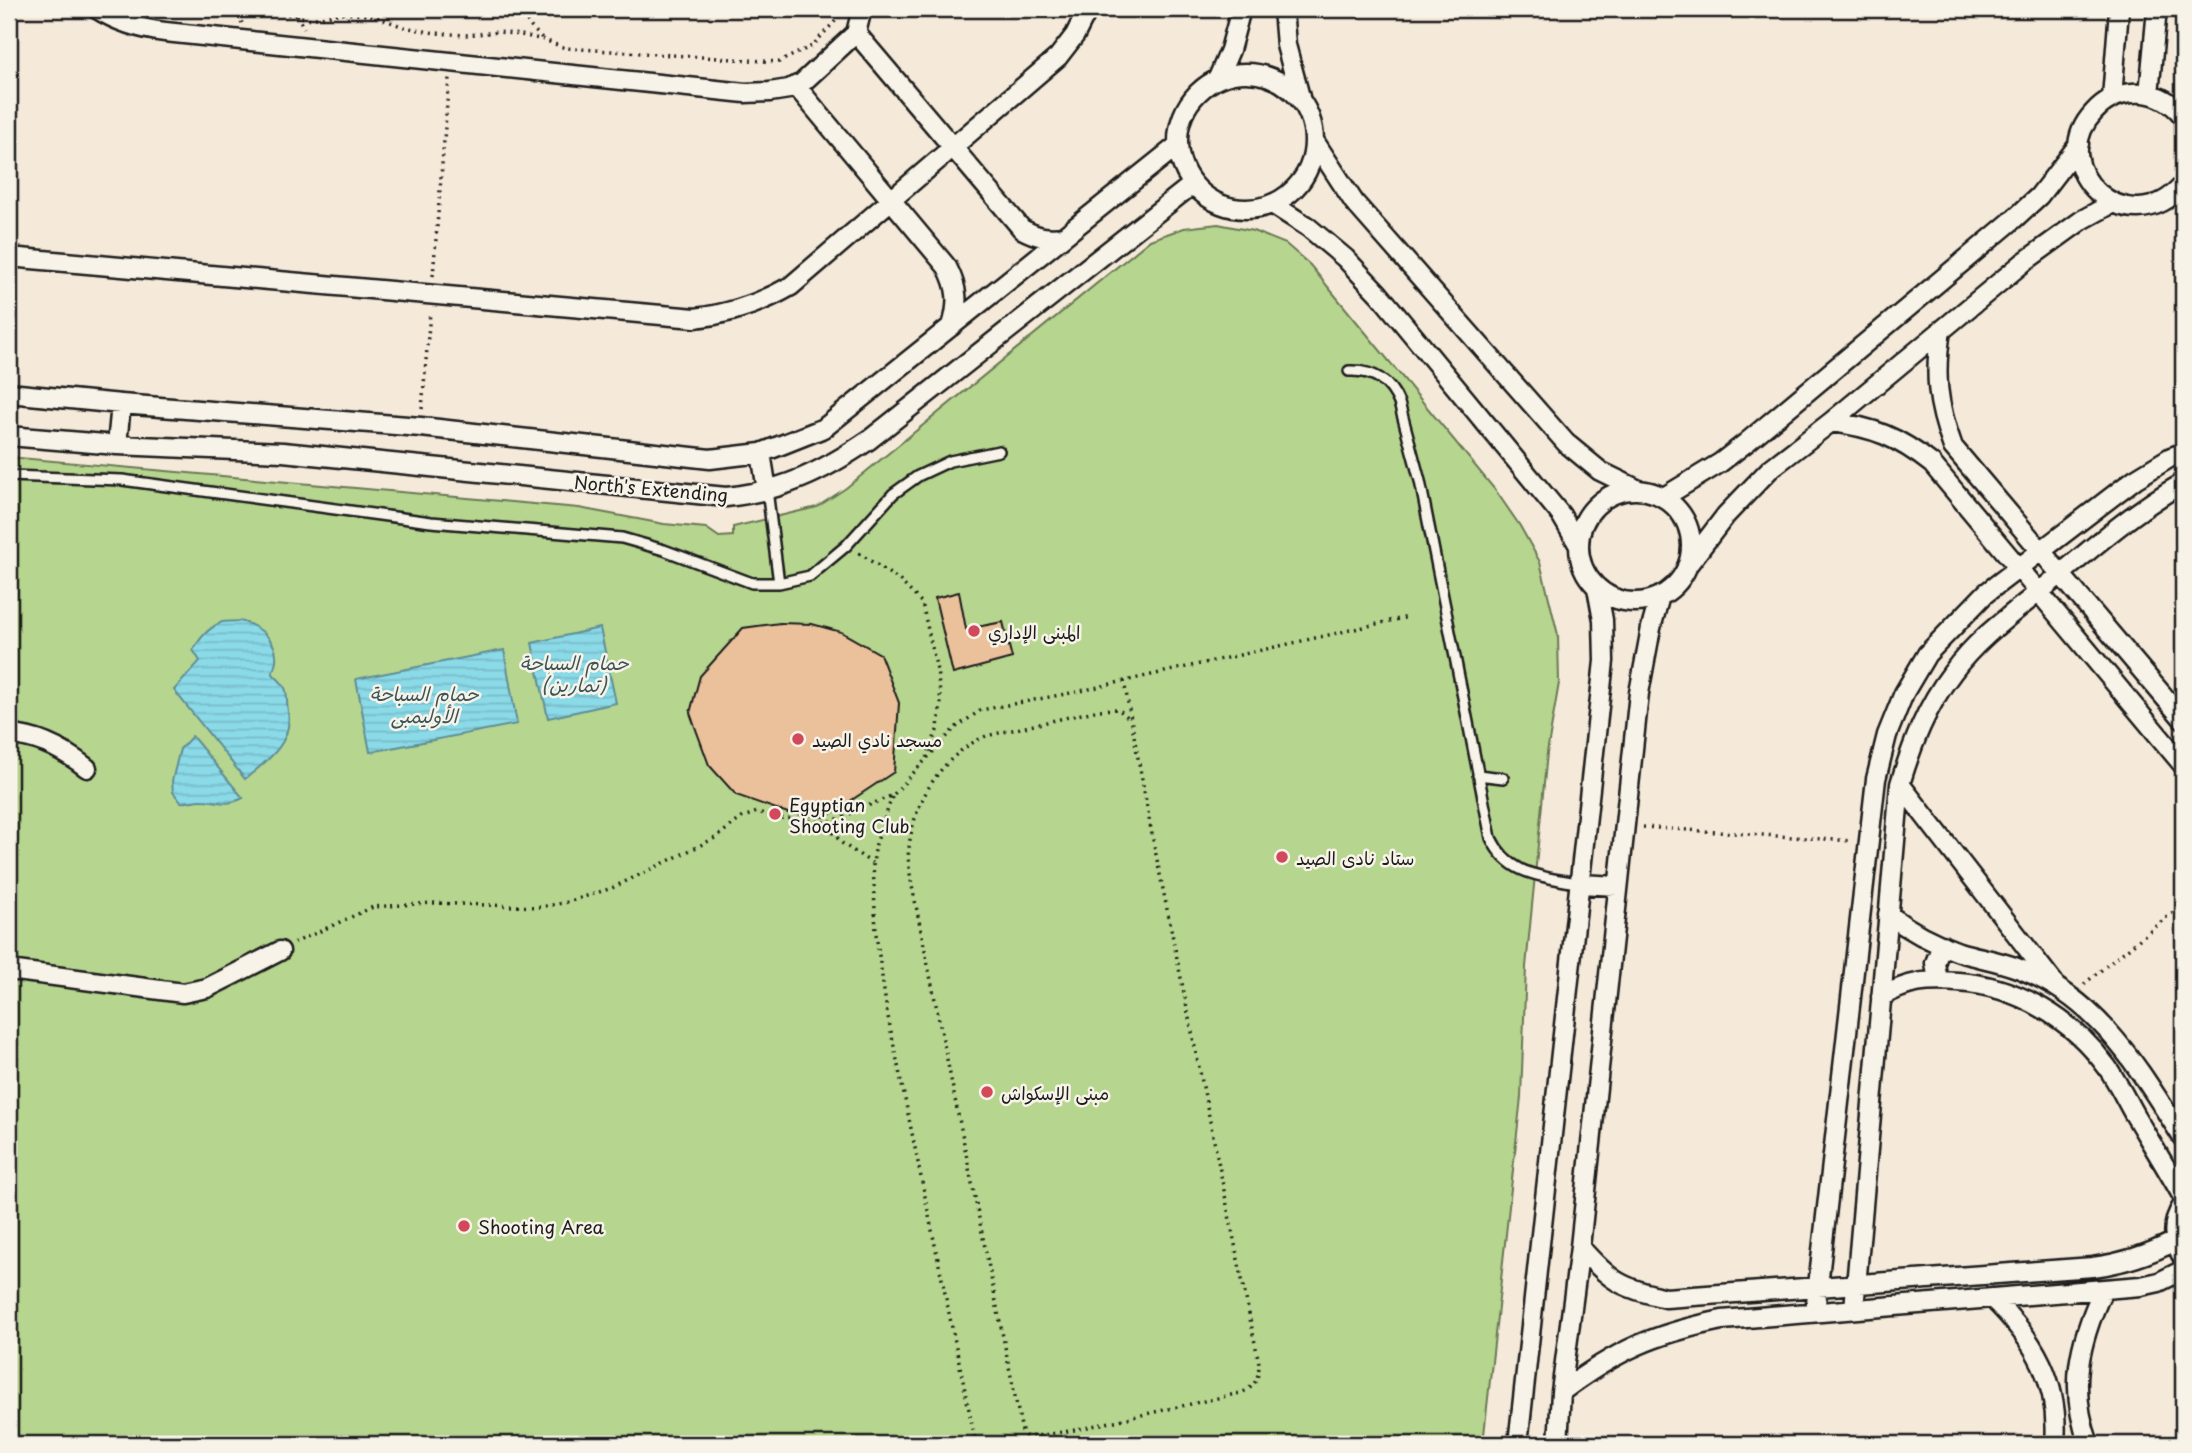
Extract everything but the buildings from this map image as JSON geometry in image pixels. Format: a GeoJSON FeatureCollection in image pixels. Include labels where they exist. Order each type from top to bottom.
{"type":"FeatureCollection","features":[{"type":"Feature","properties":{"kind":"street"},"geometry":{"type":"LineString","coordinates":[[97,9],[110,18],[137,28],[165,33],[744,93],[770,92],[796,86],[856,33],[862,9]]}},
{"type":"Feature","properties":{"kind":"street"},"geometry":{"type":"LineString","coordinates":[[9,257],[695,318],[720,315],[745,308],[791,286],[1058,57],[1075,35],[1088,9]]}},
{"type":"Feature","properties":{"kind":"street"},"geometry":{"type":"LineString","coordinates":[[1218,78],[1230,50],[1241,9]]}},
{"type":"Feature","properties":{"kind":"street"},"geometry":{"type":"LineString","coordinates":[[1283,9],[1286,45],[1300,97],[1313,126],[1315,142],[1306,173],[1285,197],[1258,208],[1229,207],[1209,198],[1193,184],[1182,166],[1178,128],[1188,105],[1204,86],[1234,73],[1253,72],[1272,76],[1300,97]]}},
{"type":"Feature","properties":{"kind":"street"},"geometry":{"type":"LineString","coordinates":[[2112,99],[2119,9]]}},
{"type":"Feature","properties":{"kind":"street"},"geometry":{"type":"LineString","coordinates":[[2148,93],[2157,9]]}},
{"type":"Feature","properties":{"kind":"street"},"geometry":{"type":"LineString","coordinates":[[856,33],[1022,229],[1042,237],[1063,237]]}},
{"type":"Feature","properties":{"kind":"street"},"geometry":{"type":"LineString","coordinates":[[796,86],[947,267],[958,296],[952,326]]}},
{"type":"Feature","properties":{"kind":"street"},"geometry":{"type":"LineString","coordinates":[[2181,191],[2146,208],[2135,209],[2113,204],[2093,189],[2086,179],[2079,156],[2079,144],[2090,117],[2112,99],[2123,94],[2148,93],[2172,104],[2183,116]]}},
{"type":"Feature","properties":{"kind":"street"},"geometry":{"type":"LineString","coordinates":[[1315,142],[1354,202],[1566,443],[1600,471],[1639,490]]}},
{"type":"Feature","properties":{"kind":"street"},"geometry":{"type":"LineString","coordinates":[[1664,497],[1720,463],[1747,442],[2014,219],[2039,196],[2079,144]]}},
{"type":"Feature","properties":{"kind":"street"},"geometry":{"type":"LineString","coordinates":[[9,393],[421,427],[710,459],[761,453],[824,428],[1178,145]]}},
{"type":"Feature","properties":{"kind":"street","name":"North's Extending"},"geometry":{"type":"LineString","coordinates":[[9,436],[117,445],[283,453],[726,496],[767,490],[824,469],[869,440],[1193,184]]}},
{"type":"Feature","properties":{"kind":"street"},"geometry":{"type":"LineString","coordinates":[[1272,204],[1308,228],[1345,258],[1379,295],[1561,515],[1578,544],[1583,568],[1597,588],[1611,597],[1627,602],[1644,602],[1672,589],[1726,515],[1770,469],[2052,240],[2113,204]]}},
{"type":"Feature","properties":{"kind":"street"},"geometry":{"type":"LineString","coordinates":[[1941,330],[1936,360],[1937,390],[1943,419],[1954,447],[2183,719]]}},
{"type":"Feature","properties":{"kind":"street"},"geometry":{"type":"LineString","coordinates":[[117,445],[121,404]]}},
{"type":"Feature","properties":{"kind":"street"},"geometry":{"type":"LineString","coordinates":[[1831,422],[1859,425],[1885,434],[1910,447],[1931,464],[2183,765]]}},
{"type":"Feature","properties":{"kind":"street"},"geometry":{"type":"LineString","coordinates":[[761,453],[767,490]]}},
{"type":"Feature","properties":{"kind":"street"},"geometry":{"type":"LineString","coordinates":[[1815,1312],[1875,779],[1887,735],[1904,693],[1927,654],[1986,593],[2135,479],[2171,457],[2183,453]]}},
{"type":"Feature","properties":{"kind":"street"},"geometry":{"type":"LineString","coordinates":[[1854,1309],[1900,785],[1912,745],[1930,707],[1952,673],[1979,642],[2150,502],[2183,483]]}},
{"type":"Feature","properties":{"kind":"street"},"geometry":{"type":"LineString","coordinates":[[1578,544],[1582,526],[1591,510],[1598,504],[1619,492],[1649,491],[1664,497],[1676,507],[1685,520],[1691,551],[1687,566]]}},
{"type":"Feature","properties":{"kind":"street"},"geometry":{"type":"LineString","coordinates":[[1518,1444],[1604,661],[1603,620],[1597,588]]}},
{"type":"Feature","properties":{"kind":"street"},"geometry":{"type":"LineString","coordinates":[[1558,1444],[1561,1392],[1580,1247],[1623,826],[1642,671],[1660,596]]}},
{"type":"Feature","properties":{"kind":"street"},"geometry":{"type":"LineString","coordinates":[[9,735],[36,739],[55,746],[87,768]]}},
{"type":"Feature","properties":{"kind":"street"},"geometry":{"type":"LineString","coordinates":[[1900,785],[2064,992]]}},
{"type":"Feature","properties":{"kind":"street"},"geometry":{"type":"LineString","coordinates":[[1581,884],[1617,886]]}},
{"type":"Feature","properties":{"kind":"street"},"geometry":{"type":"LineString","coordinates":[[1888,914],[1914,932],[1942,945],[2023,970],[2064,992],[2091,1013],[2119,1042],[2183,1138]]}},
{"type":"Feature","properties":{"kind":"street"},"geometry":{"type":"LineString","coordinates":[[1938,981],[1935,962],[1942,945]]}},
{"type":"Feature","properties":{"kind":"street"},"geometry":{"type":"LineString","coordinates":[[9,970],[183,993],[206,988],[279,951]]}},
{"type":"Feature","properties":{"kind":"street"},"geometry":{"type":"LineString","coordinates":[[1881,997],[1898,987],[1918,981],[1971,983],[2004,990],[2035,1003],[2063,1021],[2087,1043],[2108,1069],[2183,1197]]}},
{"type":"Feature","properties":{"kind":"street"},"geometry":{"type":"LineString","coordinates":[[2183,1205],[2175,1220],[2175,1241],[2183,1258]]}},
{"type":"Feature","properties":{"kind":"street"},"geometry":{"type":"LineString","coordinates":[[1580,1247],[1602,1273],[1632,1290],[1666,1298],[2122,1263],[2175,1241]]}},
{"type":"Feature","properties":{"kind":"street"},"geometry":{"type":"LineString","coordinates":[[1561,1392],[1597,1365],[1636,1344],[1678,1329],[1722,1321],[1815,1312],[2103,1290],[2159,1283],[2183,1270]]}},
{"type":"Feature","properties":{"kind":"street"},"geometry":{"type":"LineString","coordinates":[[2089,1444],[2078,1400],[2078,1372],[2082,1344],[2103,1290]]}},
{"type":"Feature","properties":{"kind":"street"},"geometry":{"type":"LineString","coordinates":[[1993,1298],[2027,1336],[2049,1380],[2054,1404],[2055,1444]]}},
{"type":"Feature","properties":{"kind":"lane"},"geometry":{"type":"LineString","coordinates":[[1349,371],[1370,373],[1380,378],[1389,384],[1399,403],[1420,481],[1491,838],[1502,858],[1511,865],[1527,873],[1581,884]]}},
{"type":"Feature","properties":{"kind":"lane"},"geometry":{"type":"LineString","coordinates":[[9,476],[122,480],[431,522],[622,538],[664,550],[752,583],[779,583],[810,576],[846,546],[893,494],[918,476],[950,461],[999,451]]}},
{"type":"Feature","properties":{"kind":"lane"},"geometry":{"type":"LineString","coordinates":[[767,490],[779,583]]}},
{"type":"Feature","properties":{"kind":"lane"},"geometry":{"type":"LineString","coordinates":[[1478,775],[1503,778]]}},
{"type":"Feature","properties":{"kind":"path"},"geometry":{"type":"LineString","coordinates":[[260,9],[311,19],[342,13],[374,16],[404,27],[435,33],[466,35],[498,32],[544,40],[565,48],[779,62],[812,46],[837,20],[842,9]]}},
{"type":"Feature","properties":{"kind":"path"},"geometry":{"type":"LineString","coordinates":[[519,9],[544,40]]}},
{"type":"Feature","properties":{"kind":"path"},"geometry":{"type":"LineString","coordinates":[[421,427],[450,62]]}},
{"type":"Feature","properties":{"kind":"path"},"geometry":{"type":"LineString","coordinates":[[846,546],[880,565],[922,603],[937,670],[941,702],[938,728],[925,761]]}},
{"type":"Feature","properties":{"kind":"path"},"geometry":{"type":"LineString","coordinates":[[279,951],[373,907],[432,903],[541,907],[568,902],[612,888],[715,838],[743,817],[757,812],[781,818],[833,821],[893,795],[955,728],[981,710],[1408,617]]}},
{"type":"Feature","properties":{"kind":"path"},"geometry":{"type":"LineString","coordinates":[[1124,681],[1259,1363],[1259,1375],[1250,1389],[1240,1393],[1070,1431],[1029,1437],[1022,1431],[1003,1345],[990,1265],[917,908],[909,849],[917,811],[929,786],[947,761],[969,743],[986,736],[1099,710],[1118,709],[1130,719]]}},
{"type":"Feature","properties":{"kind":"path"},"geometry":{"type":"LineString","coordinates":[[893,795],[876,844],[873,863],[876,934],[887,1012],[976,1444]]}},
{"type":"Feature","properties":{"kind":"path"},"geometry":{"type":"LineString","coordinates":[[823,822],[843,844],[873,863]]}},
{"type":"Feature","properties":{"kind":"path"},"geometry":{"type":"LineString","coordinates":[[1623,826],[1868,842]]}},
{"type":"Feature","properties":{"kind":"path"},"geometry":{"type":"LineString","coordinates":[[2064,992],[2183,904]]}},
{"type":"Feature","properties":{"kind":"green space","name":"Egyptian Shooting Club"},"geometry":{"type":"Polygon","coordinates":[[[1218,224],[1253,231],[1286,244],[1310,265],[1496,491],[1520,526],[1540,562],[1558,635],[1559,683],[1547,753],[1526,967],[1521,1097],[1483,1444],[9,1444],[9,457],[579,508],[664,524],[706,528],[719,537],[733,536],[733,527],[817,507],[846,488],[1150,240],[1184,228],[1218,224]]]}},
{"type":"Feature","properties":{"kind":"water"},"geometry":{"type":"Polygon","coordinates":[[[222,622],[244,622],[267,636],[276,656],[272,673],[285,687],[287,694],[288,723],[282,742],[270,758],[245,779],[174,690],[200,661],[193,650],[199,641],[222,622]]]}},
{"type":"Feature","properties":{"kind":"water","name":"حمام السباحة (تمارين)"},"geometry":{"type":"Polygon","coordinates":[[[600,628],[616,703],[548,718],[532,643],[600,628]]]}},
{"type":"Feature","properties":{"kind":"water","name":"حمام السباحة الأوليمبى"},"geometry":{"type":"Polygon","coordinates":[[[504,650],[517,724],[370,752],[356,679],[504,650]]]}},
{"type":"Feature","properties":{"kind":"water"},"geometry":{"type":"Polygon","coordinates":[[[192,736],[243,798],[227,803],[200,800],[181,802],[173,792],[172,781],[180,749],[192,736]]]}},
{"type":"Feature","properties":{"kind":"place","name":"المبنى الإداري"},"geometry":{"type":"Point","coordinates":[974,631]}},
{"type":"Feature","properties":{"kind":"place","name":"مسجد نادي الصيد"},"geometry":{"type":"Point","coordinates":[798,739]}},
{"type":"Feature","properties":{"kind":"place","name":"Egyptian Shooting Club"},"geometry":{"type":"Point","coordinates":[775,814]}},
{"type":"Feature","properties":{"kind":"place","name":"ستاد نادى الصيد"},"geometry":{"type":"Point","coordinates":[1282,857]}},
{"type":"Feature","properties":{"kind":"place","name":"مبنى الإسكواش"},"geometry":{"type":"Point","coordinates":[987,1092]}},
{"type":"Feature","properties":{"kind":"place","name":"Shooting Area"},"geometry":{"type":"Point","coordinates":[464,1226]}}]}
